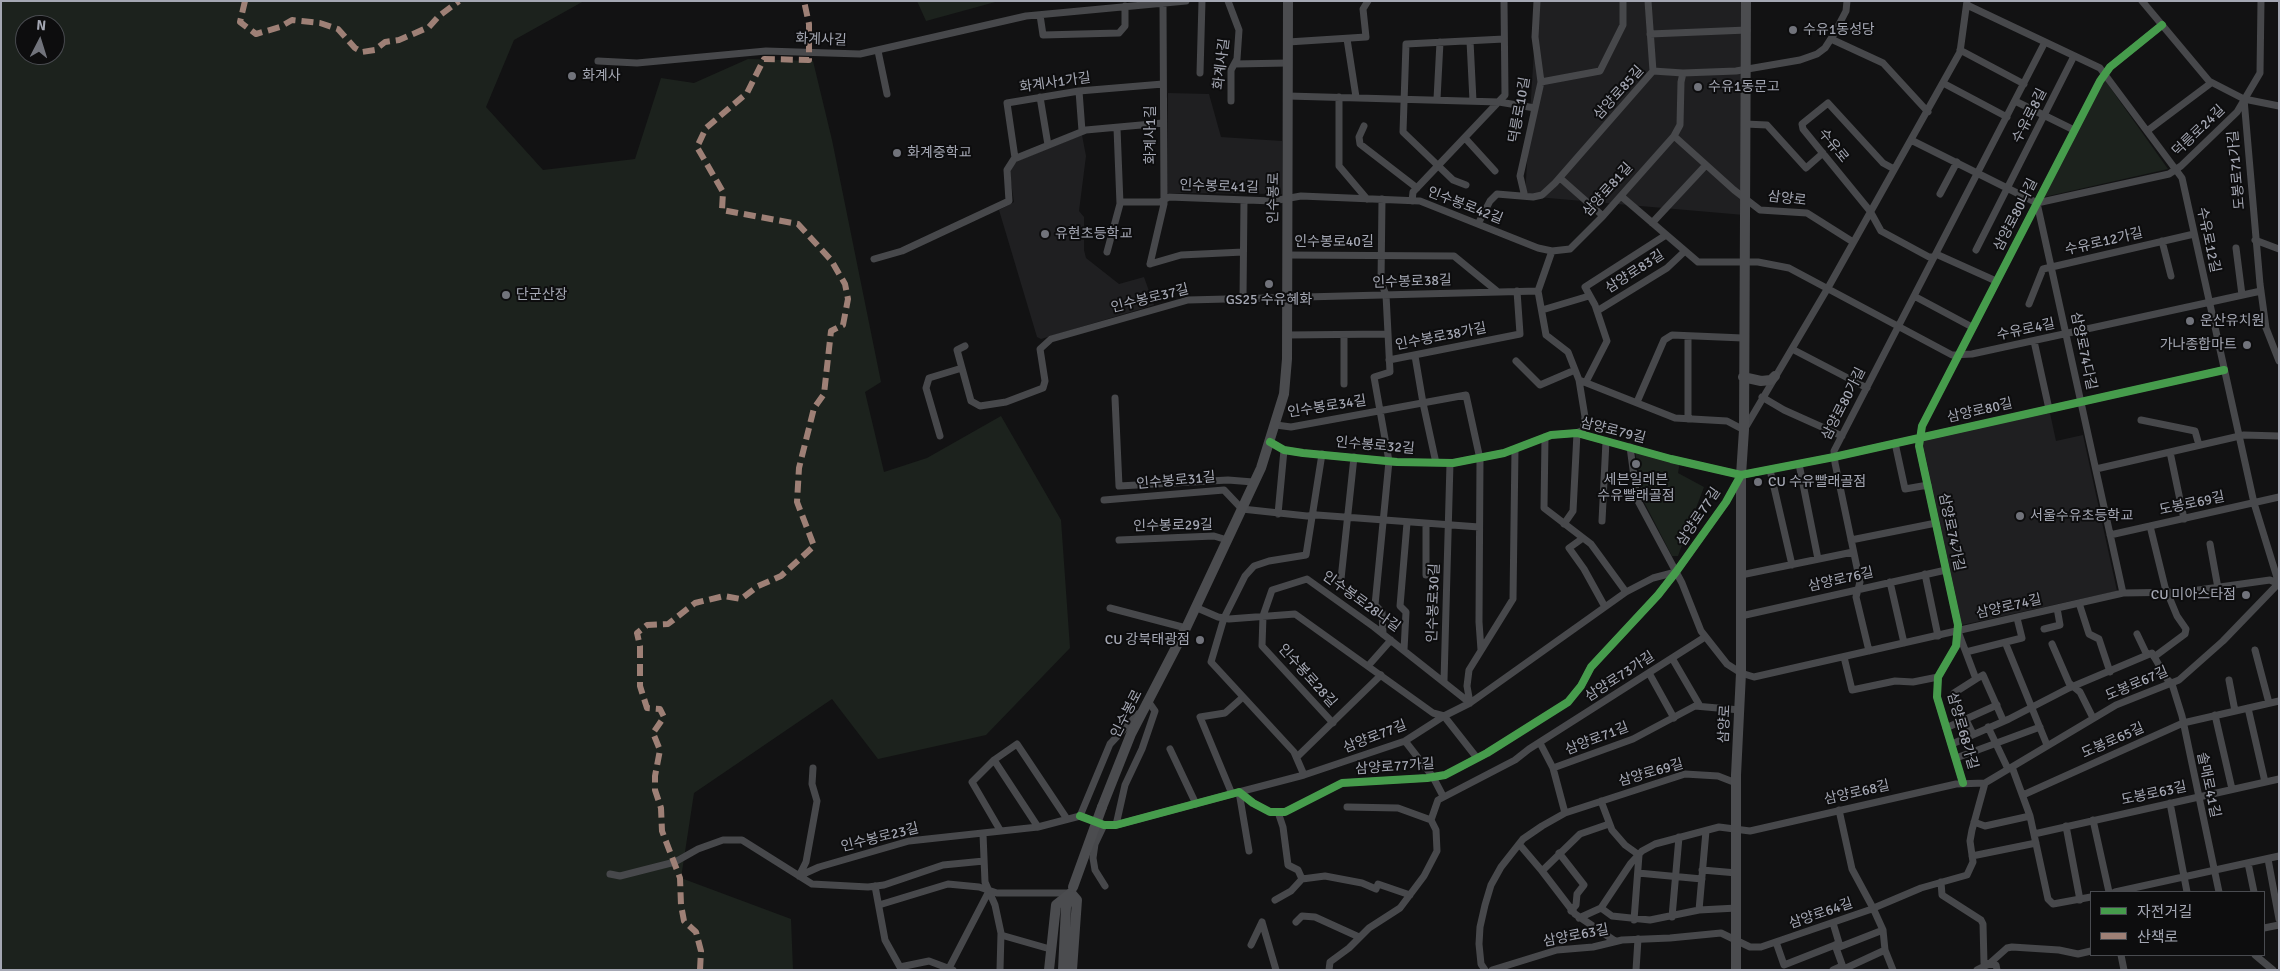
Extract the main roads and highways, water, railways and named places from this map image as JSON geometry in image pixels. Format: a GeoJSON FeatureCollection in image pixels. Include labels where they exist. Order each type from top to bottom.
{"type":"FeatureCollection","features":[{"type":"Feature","properties":{"kind":"main road","name":"인수봉로"},"geometry":{"type":"LineString","coordinates":[[1063,970],[1066,907],[1102,807],[1131,734],[1186,628],[1261,468],[1276,425],[1284,394],[1287,335],[1288,1]]}},
{"type":"Feature","properties":{"kind":"main road","name":"삼양로"},"geometry":{"type":"LineString","coordinates":[[1736,970],[1736,783],[1742,674],[1741,475],[1744,430],[1743,263],[1747,68],[1746,1]]}},
{"type":"Feature","properties":{"kind":"main road"},"geometry":{"type":"LineString","coordinates":[[1743,376],[1760,382],[1771,380],[1775,376]]}},
{"type":"Feature","properties":{"kind":"main road"},"geometry":{"type":"LineString","coordinates":[[1049,970],[1056,905],[1072,890],[1077,900],[1072,970]]}},
{"type":"Feature","properties":{"kind":"place","name":"수유1동성당"},"geometry":{"type":"Point","coordinates":[1793,30]}},
{"type":"Feature","properties":{"kind":"place","name":"화계사"},"geometry":{"type":"Point","coordinates":[572,76]}},
{"type":"Feature","properties":{"kind":"place","name":"수유1동문고"},"geometry":{"type":"Point","coordinates":[1698,87]}},
{"type":"Feature","properties":{"kind":"place","name":"화계중학교"},"geometry":{"type":"Point","coordinates":[897,153]}},
{"type":"Feature","properties":{"kind":"place","name":"유현초등학교"},"geometry":{"type":"Point","coordinates":[1045,234]}},
{"type":"Feature","properties":{"kind":"place","name":"GS25 수유혜화"},"geometry":{"type":"Point","coordinates":[1269,284]}},
{"type":"Feature","properties":{"kind":"place","name":"단군산장"},"geometry":{"type":"Point","coordinates":[506,295]}},
{"type":"Feature","properties":{"kind":"place","name":"운산유치원"},"geometry":{"type":"Point","coordinates":[2190,321]}},
{"type":"Feature","properties":{"kind":"place","name":"가나종합마트"},"geometry":{"type":"Point","coordinates":[2247,345]}},
{"type":"Feature","properties":{"kind":"place","name":"세븐일레븐 수유빨래골점"},"geometry":{"type":"Point","coordinates":[1636,464]}},
{"type":"Feature","properties":{"kind":"place","name":"CU 수유빨래골점"},"geometry":{"type":"Point","coordinates":[1758,482]}},
{"type":"Feature","properties":{"kind":"place","name":"서울수유초등학교"},"geometry":{"type":"Point","coordinates":[2020,516]}},
{"type":"Feature","properties":{"kind":"place","name":"CU 미아스타점"},"geometry":{"type":"Point","coordinates":[2246,595]}},
{"type":"Feature","properties":{"kind":"place","name":"CU 강북태광점"},"geometry":{"type":"Point","coordinates":[1200,640]}}]}
